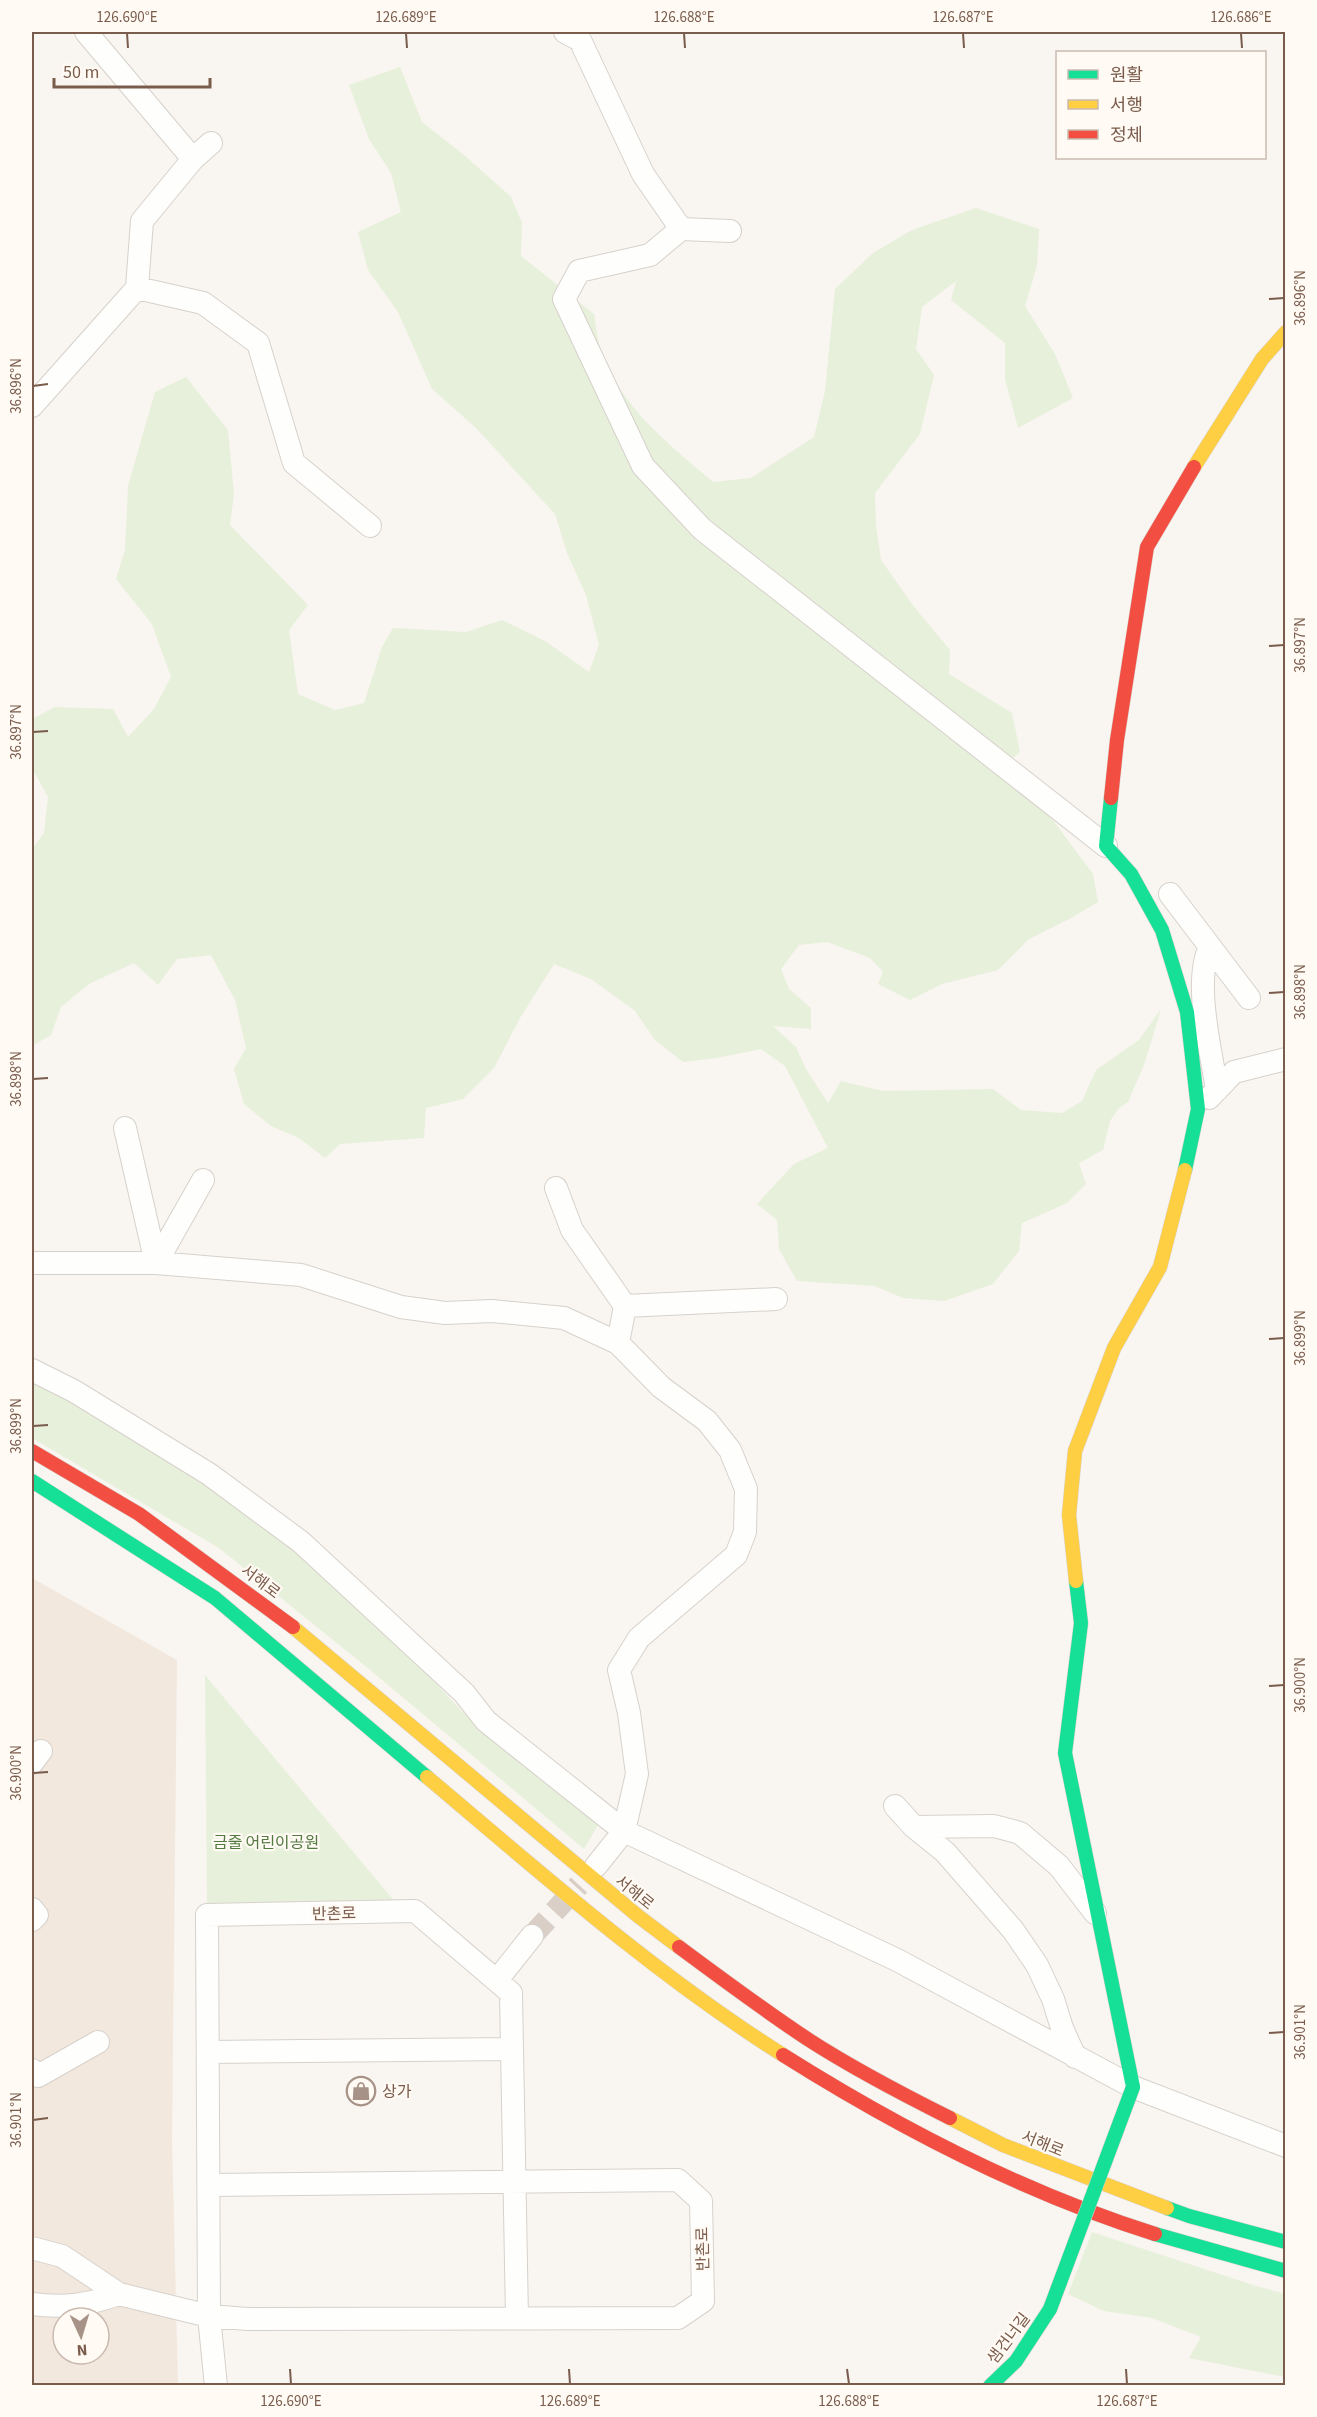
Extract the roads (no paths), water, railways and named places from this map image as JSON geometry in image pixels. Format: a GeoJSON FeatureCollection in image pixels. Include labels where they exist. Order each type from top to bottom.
{"type":"FeatureCollection","features":[{"type":"Feature","properties":{"kind":"main road"},"geometry":{"type":"LineString","coordinates":[[1133,2087],[1065,1753],[1081,1623],[1069,1515],[1075,1450],[1114,1348],[1160,1267],[1182,1185],[1198,1109],[1186,1012],[1162,930],[1131,874],[1106,846],[1117,740],[1147,547],[1204,449],[1262,358],[1286,332]]}},
{"type":"Feature","properties":{"kind":"main road","name":"서해로"},"geometry":{"type":"LineString","coordinates":[[32,1451],[139,1514],[272,1610],[638,1916],[736,1990],[811,2041],[905,2095],[1003,2145],[1189,2216],[1286,2242]]}},
{"type":"Feature","properties":{"kind":"main road"},"geometry":{"type":"LineString","coordinates":[[32,1481],[155,1557],[215,1598],[629,1946],[761,2042],[895,2120],[965,2156],[1055,2197],[1130,2225],[1286,2271]]}},
{"type":"Feature","properties":{"kind":"main road","name":"샘건너길"},"geometry":{"type":"LineString","coordinates":[[990,2385],[1016,2361],[1050,2308],[1133,2087]]}},
{"type":"Feature","properties":{"kind":"street"},"geometry":{"type":"LineString","coordinates":[[86,32],[193,159]]}},
{"type":"Feature","properties":{"kind":"street"},"geometry":{"type":"LineString","coordinates":[[565,32],[580,40],[643,174],[681,229]]}},
{"type":"Feature","properties":{"kind":"street"},"geometry":{"type":"LineString","coordinates":[[32,406],[137,288],[142,221],[193,159],[211,143]]}},
{"type":"Feature","properties":{"kind":"street"},"geometry":{"type":"LineString","coordinates":[[730,231],[681,229],[650,255],[579,271],[564,299],[642,466],[702,529],[1106,846]]}},
{"type":"Feature","properties":{"kind":"street"},"geometry":{"type":"LineString","coordinates":[[137,288],[203,303],[258,343],[294,463],[370,526]]}},
{"type":"Feature","properties":{"kind":"street"},"geometry":{"type":"LineString","coordinates":[[1170,894],[1249,998]]}},
{"type":"Feature","properties":{"kind":"street"},"geometry":{"type":"LineString","coordinates":[[1210,946],[1202,971],[1203,993],[1217,1090]]}},
{"type":"Feature","properties":{"kind":"street"},"geometry":{"type":"LineString","coordinates":[[1198,1109],[1234,1072],[1286,1059]]}},
{"type":"Feature","properties":{"kind":"street"},"geometry":{"type":"LineString","coordinates":[[124,1128],[156,1263]]}},
{"type":"Feature","properties":{"kind":"street"},"geometry":{"type":"LineString","coordinates":[[156,1263],[203,1180]]}},
{"type":"Feature","properties":{"kind":"street"},"geometry":{"type":"LineString","coordinates":[[556,1188],[572,1230],[625,1306],[618,1343]]}},
{"type":"Feature","properties":{"kind":"street"},"geometry":{"type":"LineString","coordinates":[[32,1263],[156,1263],[301,1275],[401,1307],[445,1313],[492,1311],[564,1318],[618,1343],[661,1387],[707,1421],[730,1450],[746,1489],[746,1532],[736,1555],[639,1638],[619,1670],[629,1713],[637,1774],[624,1831],[596,1866]]}},
{"type":"Feature","properties":{"kind":"street"},"geometry":{"type":"LineString","coordinates":[[625,1306],[776,1299]]}},
{"type":"Feature","properties":{"kind":"street"},"geometry":{"type":"LineString","coordinates":[[32,1370],[74,1391],[209,1474],[301,1542],[464,1693],[486,1721],[624,1831],[897,1960],[1133,2087],[1286,2146]]}},
{"type":"Feature","properties":{"kind":"street"},"geometry":{"type":"LineString","coordinates":[[895,1806],[914,1827],[945,1852],[1013,1930],[1037,1965],[1075,2057]]}},
{"type":"Feature","properties":{"kind":"street"},"geometry":{"type":"LineString","coordinates":[[914,1827],[994,1826],[1020,1833],[1059,1866],[1098,1918]]}},
{"type":"Feature","properties":{"kind":"street"},"geometry":{"type":"LineString","coordinates":[[32,1909],[37,1915],[32,1920]]}},
{"type":"Feature","properties":{"kind":"street","name":"반촌로"},"geometry":{"type":"LineString","coordinates":[[216,2385],[209,2316],[207,1915],[415,1911],[512,1993],[518,2318]]}},
{"type":"Feature","properties":{"kind":"street"},"geometry":{"type":"LineString","coordinates":[[497,1980],[532,1936]]}},
{"type":"Feature","properties":{"kind":"street"},"geometry":{"type":"LineString","coordinates":[[32,2070],[38,2076],[98,2042]]}},
{"type":"Feature","properties":{"kind":"street"},"geometry":{"type":"LineString","coordinates":[[208,2052],[512,2049]]}},
{"type":"Feature","properties":{"kind":"street","name":"반촌로"},"geometry":{"type":"LineString","coordinates":[[209,2185],[678,2180],[701,2201],[703,2301],[678,2318],[248,2319],[209,2316]]}},
{"type":"Feature","properties":{"kind":"street"},"geometry":{"type":"LineString","coordinates":[[32,2248],[62,2256],[118,2294],[209,2316],[205,2344],[205,2385]]}},
{"type":"Feature","properties":{"kind":"street"},"geometry":{"type":"LineString","coordinates":[[32,2304],[70,2306],[91,2303],[118,2294]]}},
{"type":"Feature","properties":{"kind":"tunnel"},"geometry":{"type":"LineString","coordinates":[[532,1936],[579,1885]]}},
{"type":"Feature","properties":{"kind":"place","name":"상가"},"geometry":{"type":"Point","coordinates":[361,2091]}},
{"type":"Feature","properties":{"kind":"park label","name":"금줄 어린이공원"},"geometry":{"type":"Point","coordinates":[266,1842]}}]}
